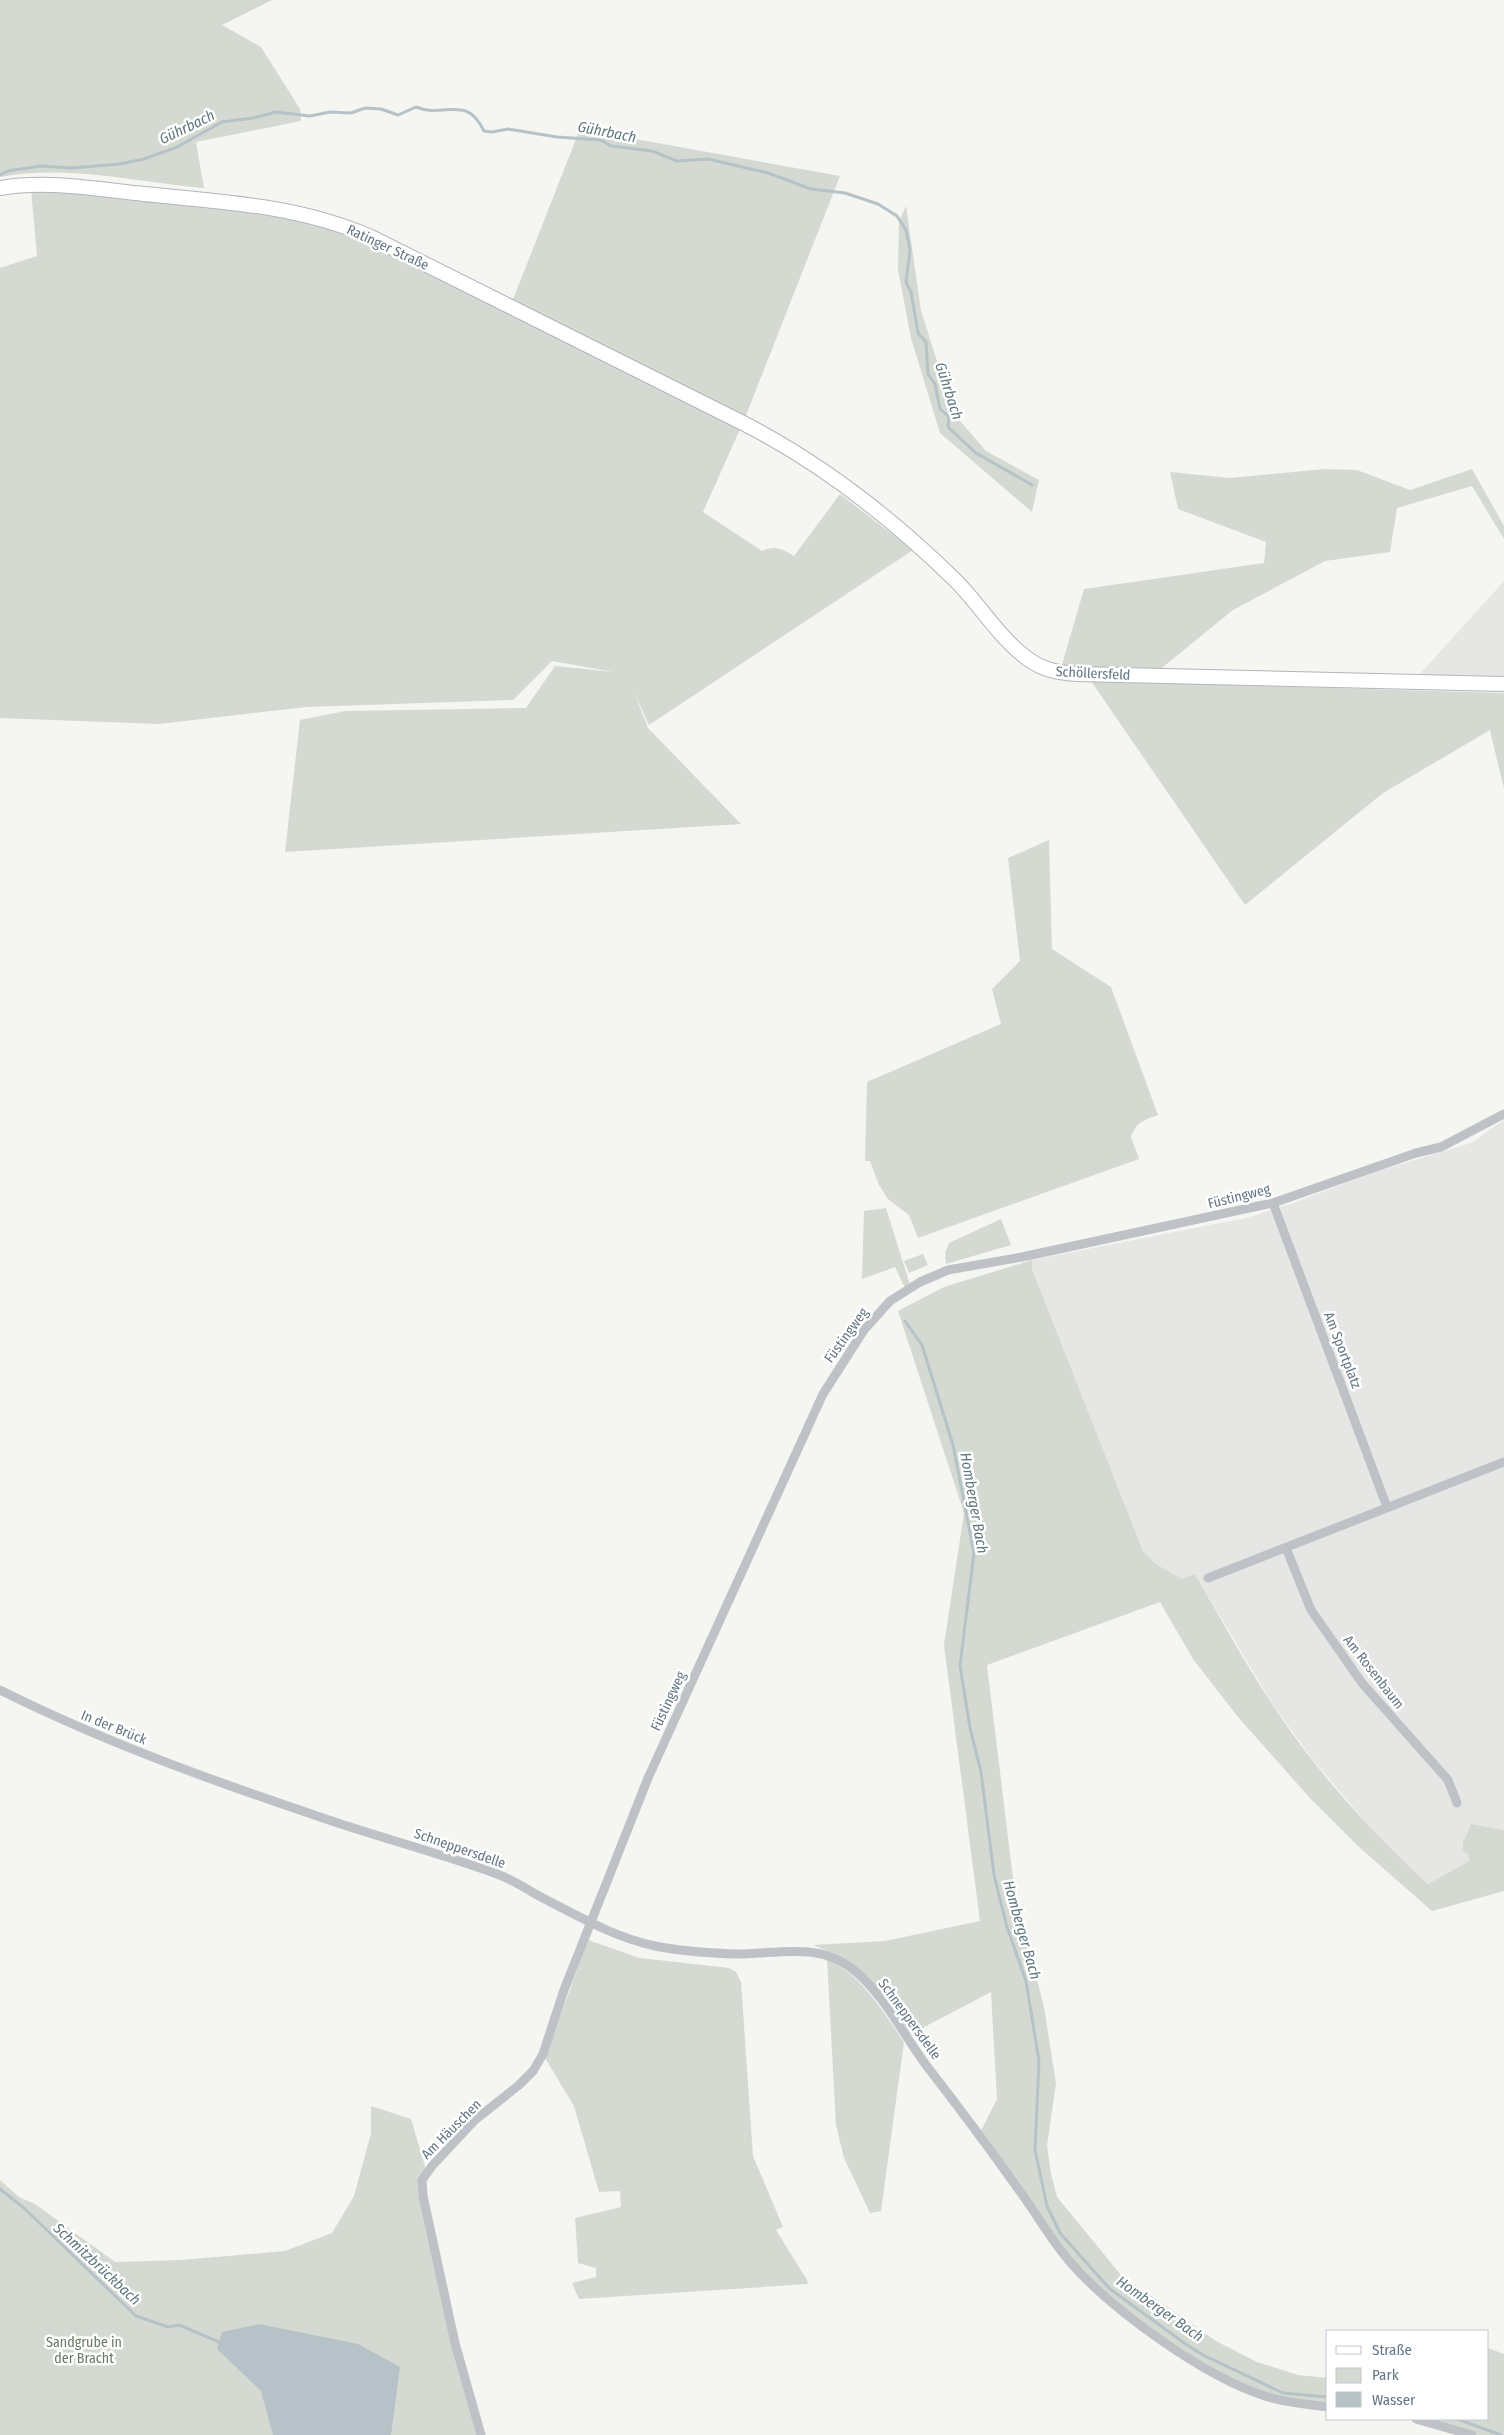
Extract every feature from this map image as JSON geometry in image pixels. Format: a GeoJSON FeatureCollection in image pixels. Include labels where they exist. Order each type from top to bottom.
{"type":"FeatureCollection","features":[{"type":"Feature","properties":{"kind":"main road","name":"Ratinger Straße"},"geometry":{"type":"LineString","coordinates":[[0,188],[32,184],[59,185],[270,208],[324,219],[371,237],[743,423]]}},
{"type":"Feature","properties":{"kind":"main road","name":"Schöllersfeld"},"geometry":{"type":"LineString","coordinates":[[743,423],[794,450],[858,497],[954,579],[1021,653],[1048,670],[1078,674],[1504,684]]}},
{"type":"Feature","properties":{"kind":"street","name":"Füstingweg"},"geometry":{"type":"LineString","coordinates":[[592,1924],[648,1778],[823,1394],[864,1330],[874,1318],[904,1291],[948,1270],[1022,1257],[1273,1203],[1416,1153],[1441,1147],[1504,1114]]}},
{"type":"Feature","properties":{"kind":"street","name":"Am Sportplatz"},"geometry":{"type":"LineString","coordinates":[[1273,1203],[1387,1507]]}},
{"type":"Feature","properties":{"kind":"street"},"geometry":{"type":"LineString","coordinates":[[1208,1578],[1504,1462]]}},
{"type":"Feature","properties":{"kind":"street","name":"Am Rosenbaum"},"geometry":{"type":"LineString","coordinates":[[1286,1548],[1311,1610],[1362,1683],[1448,1780],[1457,1803]]}},
{"type":"Feature","properties":{"kind":"street","name":"In der Brück"},"geometry":{"type":"LineString","coordinates":[[0,1690],[58,1719],[110,1741],[221,1782]]}},
{"type":"Feature","properties":{"kind":"street","name":"Schneppersdelle"},"geometry":{"type":"LineString","coordinates":[[221,1782],[323,1818],[500,1875],[592,1924],[655,1946],[735,1954],[798,1950],[816,1951],[832,1957],[854,1970],[873,1989],[914,2048],[1019,2189],[1052,2240],[1096,2288],[1141,2324],[1204,2368],[1240,2387],[1269,2398],[1326,2407]]}},
{"type":"Feature","properties":{"kind":"street","name":"Am Häuschen"},"geometry":{"type":"LineString","coordinates":[[481,2435],[455,2343],[423,2196],[422,2180],[432,2166],[475,2120],[504,2099],[532,2071],[543,2054],[564,1990],[592,1924]]}},
{"type":"Feature","properties":{"kind":"street"},"geometry":{"type":"LineString","coordinates":[[1420,2420],[1472,2435]]}},
{"type":"Feature","properties":{"kind":"shaded area"},"geometry":{"type":"Polygon","coordinates":[[[1504,581],[1504,676],[1418,676],[1504,581]]]}},
{"type":"Feature","properties":{"kind":"shaded area"},"geometry":{"type":"Polygon","coordinates":[[[1504,1120],[1504,1830],[1471,1824],[1463,1841],[1463,1851],[1468,1853],[1469,1861],[1428,1884],[1387,1847],[1314,1761],[1273,1705],[1195,1574],[1183,1580],[1156,1564],[1143,1551],[1032,1269],[1032,1260],[1246,1218],[1296,1202],[1372,1173],[1471,1143],[1504,1120]]]}},
{"type":"Feature","properties":{"kind":"green space"},"geometry":{"type":"Polygon","coordinates":[[[0,0],[272,0],[222,25],[261,47],[300,109],[301,121],[196,142],[204,188],[76,173],[25,173],[0,177],[0,0]]]}},
{"type":"Feature","properties":{"kind":"green space"},"geometry":{"type":"Polygon","coordinates":[[[580,129],[840,176],[745,418],[512,302],[580,129]]]}},
{"type":"Feature","properties":{"kind":"green space"},"geometry":{"type":"Polygon","coordinates":[[[31,189],[60,190],[283,214],[347,232],[741,427],[703,512],[762,551],[771,548],[778,549],[794,556],[840,494],[913,550],[649,725],[634,692],[648,728],[741,824],[285,852],[300,720],[345,711],[526,708],[555,666],[614,672],[552,661],[513,700],[307,707],[159,724],[0,718],[0,268],[37,256],[31,189]]]}},
{"type":"Feature","properties":{"kind":"green space"},"geometry":{"type":"Polygon","coordinates":[[[906,206],[921,311],[954,414],[986,451],[1039,480],[1032,512],[940,433],[911,338],[898,270],[899,222],[906,206]]]}},
{"type":"Feature","properties":{"kind":"green space"},"geometry":{"type":"Polygon","coordinates":[[[1325,469],[1357,470],[1410,490],[1472,469],[1504,526],[1504,539],[1472,486],[1397,508],[1390,552],[1325,561],[1233,610],[1158,671],[1061,668],[1084,589],[1264,563],[1266,542],[1178,509],[1170,472],[1230,478],[1325,469]]]}},
{"type":"Feature","properties":{"kind":"green space"},"geometry":{"type":"Polygon","coordinates":[[[1091,681],[1504,693],[1504,789],[1490,730],[1383,793],[1245,905],[1091,681]]]}},
{"type":"Feature","properties":{"kind":"green space"},"geometry":{"type":"Polygon","coordinates":[[[1049,840],[1052,949],[1111,987],[1158,1115],[1141,1122],[1133,1132],[1131,1137],[1139,1159],[918,1238],[909,1215],[888,1199],[879,1185],[870,1161],[865,1161],[867,1082],[1001,1024],[992,989],[1020,961],[1008,858],[1049,840]]]}},
{"type":"Feature","properties":{"kind":"green space"},"geometry":{"type":"Polygon","coordinates":[[[886,1208],[910,1285],[905,1288],[895,1267],[862,1279],[864,1211],[886,1208]]]}},
{"type":"Feature","properties":{"kind":"green space"},"geometry":{"type":"Polygon","coordinates":[[[1001,1219],[1011,1245],[946,1264],[945,1253],[949,1243],[1001,1219]]]}},
{"type":"Feature","properties":{"kind":"green space"},"geometry":{"type":"Polygon","coordinates":[[[923,1254],[928,1265],[909,1273],[904,1261],[923,1254]]]}},
{"type":"Feature","properties":{"kind":"green space"},"geometry":{"type":"Polygon","coordinates":[[[1032,1260],[1032,1269],[1143,1551],[1156,1564],[1182,1579],[1195,1574],[1242,1656],[1306,1753],[1344,1799],[1406,1864],[1428,1884],[1469,1861],[1468,1854],[1463,1851],[1463,1842],[1471,1824],[1504,1830],[1504,1891],[1432,1911],[1359,1847],[1309,1797],[1238,1717],[1193,1659],[1160,1602],[987,1665],[1015,1895],[1044,2007],[1056,2083],[1047,2146],[1057,2197],[1121,2275],[1216,2341],[1257,2362],[1298,2375],[1326,2378],[1326,2404],[1283,2398],[1236,2382],[1174,2345],[1114,2301],[1074,2263],[981,2131],[997,2099],[991,1992],[911,2034],[881,1992],[859,1970],[846,1961],[813,1945],[885,1941],[980,1921],[944,1645],[964,1513],[898,1311],[944,1287],[1032,1260]]]}},
{"type":"Feature","properties":{"kind":"green space"},"geometry":{"type":"Polygon","coordinates":[[[588,1940],[640,1958],[729,1968],[736,1972],[741,1982],[753,2156],[783,2227],[776,2230],[808,2284],[579,2299],[572,2283],[596,2277],[596,2268],[578,2263],[575,2218],[621,2207],[620,2191],[599,2192],[574,2106],[545,2058],[588,1940]]]}},
{"type":"Feature","properties":{"kind":"green space"},"geometry":{"type":"Polygon","coordinates":[[[827,1959],[839,1965],[861,1984],[880,2007],[904,2042],[881,2211],[870,2213],[844,2158],[836,2125],[827,1959]]]}},
{"type":"Feature","properties":{"kind":"green space","name":"Sandgrube in der Bracht"},"geometry":{"type":"Polygon","coordinates":[[[371,2106],[411,2119],[427,2173],[422,2181],[455,2331],[482,2435],[0,2435],[0,2180],[19,2197],[35,2204],[115,2262],[181,2260],[285,2251],[332,2233],[354,2196],[371,2133],[371,2106]]]}},
{"type":"Feature","properties":{"kind":"green space"},"geometry":{"type":"Polygon","coordinates":[[[1489,2348],[1504,2354],[1504,2435],[1478,2435],[1429,2420],[1489,2420],[1489,2348]]]}},
{"type":"Feature","properties":{"kind":"water"},"geometry":{"type":"Polygon","coordinates":[[[259,2324],[358,2344],[400,2367],[391,2435],[273,2435],[261,2391],[217,2349],[222,2332],[259,2324]]]}},
{"type":"Feature","properties":{"kind":"waterway","name":"Gührbach"},"geometry":{"type":"LineString","coordinates":[[0,175],[8,171],[41,166],[72,168],[120,164],[144,159],[177,147],[222,122],[253,118],[276,112],[310,116],[330,112],[351,113],[365,108],[381,109],[398,115],[416,107],[426,110],[462,110],[470,113],[484,131],[492,132],[508,129],[557,137],[601,140],[611,146],[652,151],[677,161],[708,159],[768,173],[811,189],[845,193],[878,204],[897,216],[906,230],[910,250],[906,282],[911,292],[918,333],[926,342],[928,374],[935,384],[940,409],[949,417],[948,427],[976,453],[1032,485]]}},
{"type":"Feature","properties":{"kind":"waterway","name":"Homberger Bach"},"geometry":{"type":"LineString","coordinates":[[905,1321],[922,1345],[953,1445],[974,1553],[960,1666],[970,1728],[981,1772],[994,1875],[1007,1927],[1026,1981],[1039,2061],[1035,2150],[1047,2206],[1060,2233],[1110,2289],[1187,2345],[1205,2356],[1283,2393],[1326,2397]]}},
{"type":"Feature","properties":{"kind":"waterway","name":"Schmitzbrückbach"},"geometry":{"type":"LineString","coordinates":[[0,2189],[24,2208],[136,2316],[168,2327],[179,2325],[219,2342]]}},
{"type":"Feature","properties":{"kind":"waterway","name":"Homberger Bach"},"geometry":{"type":"LineString","coordinates":[[1460,2420],[1501,2435]]}}]}
